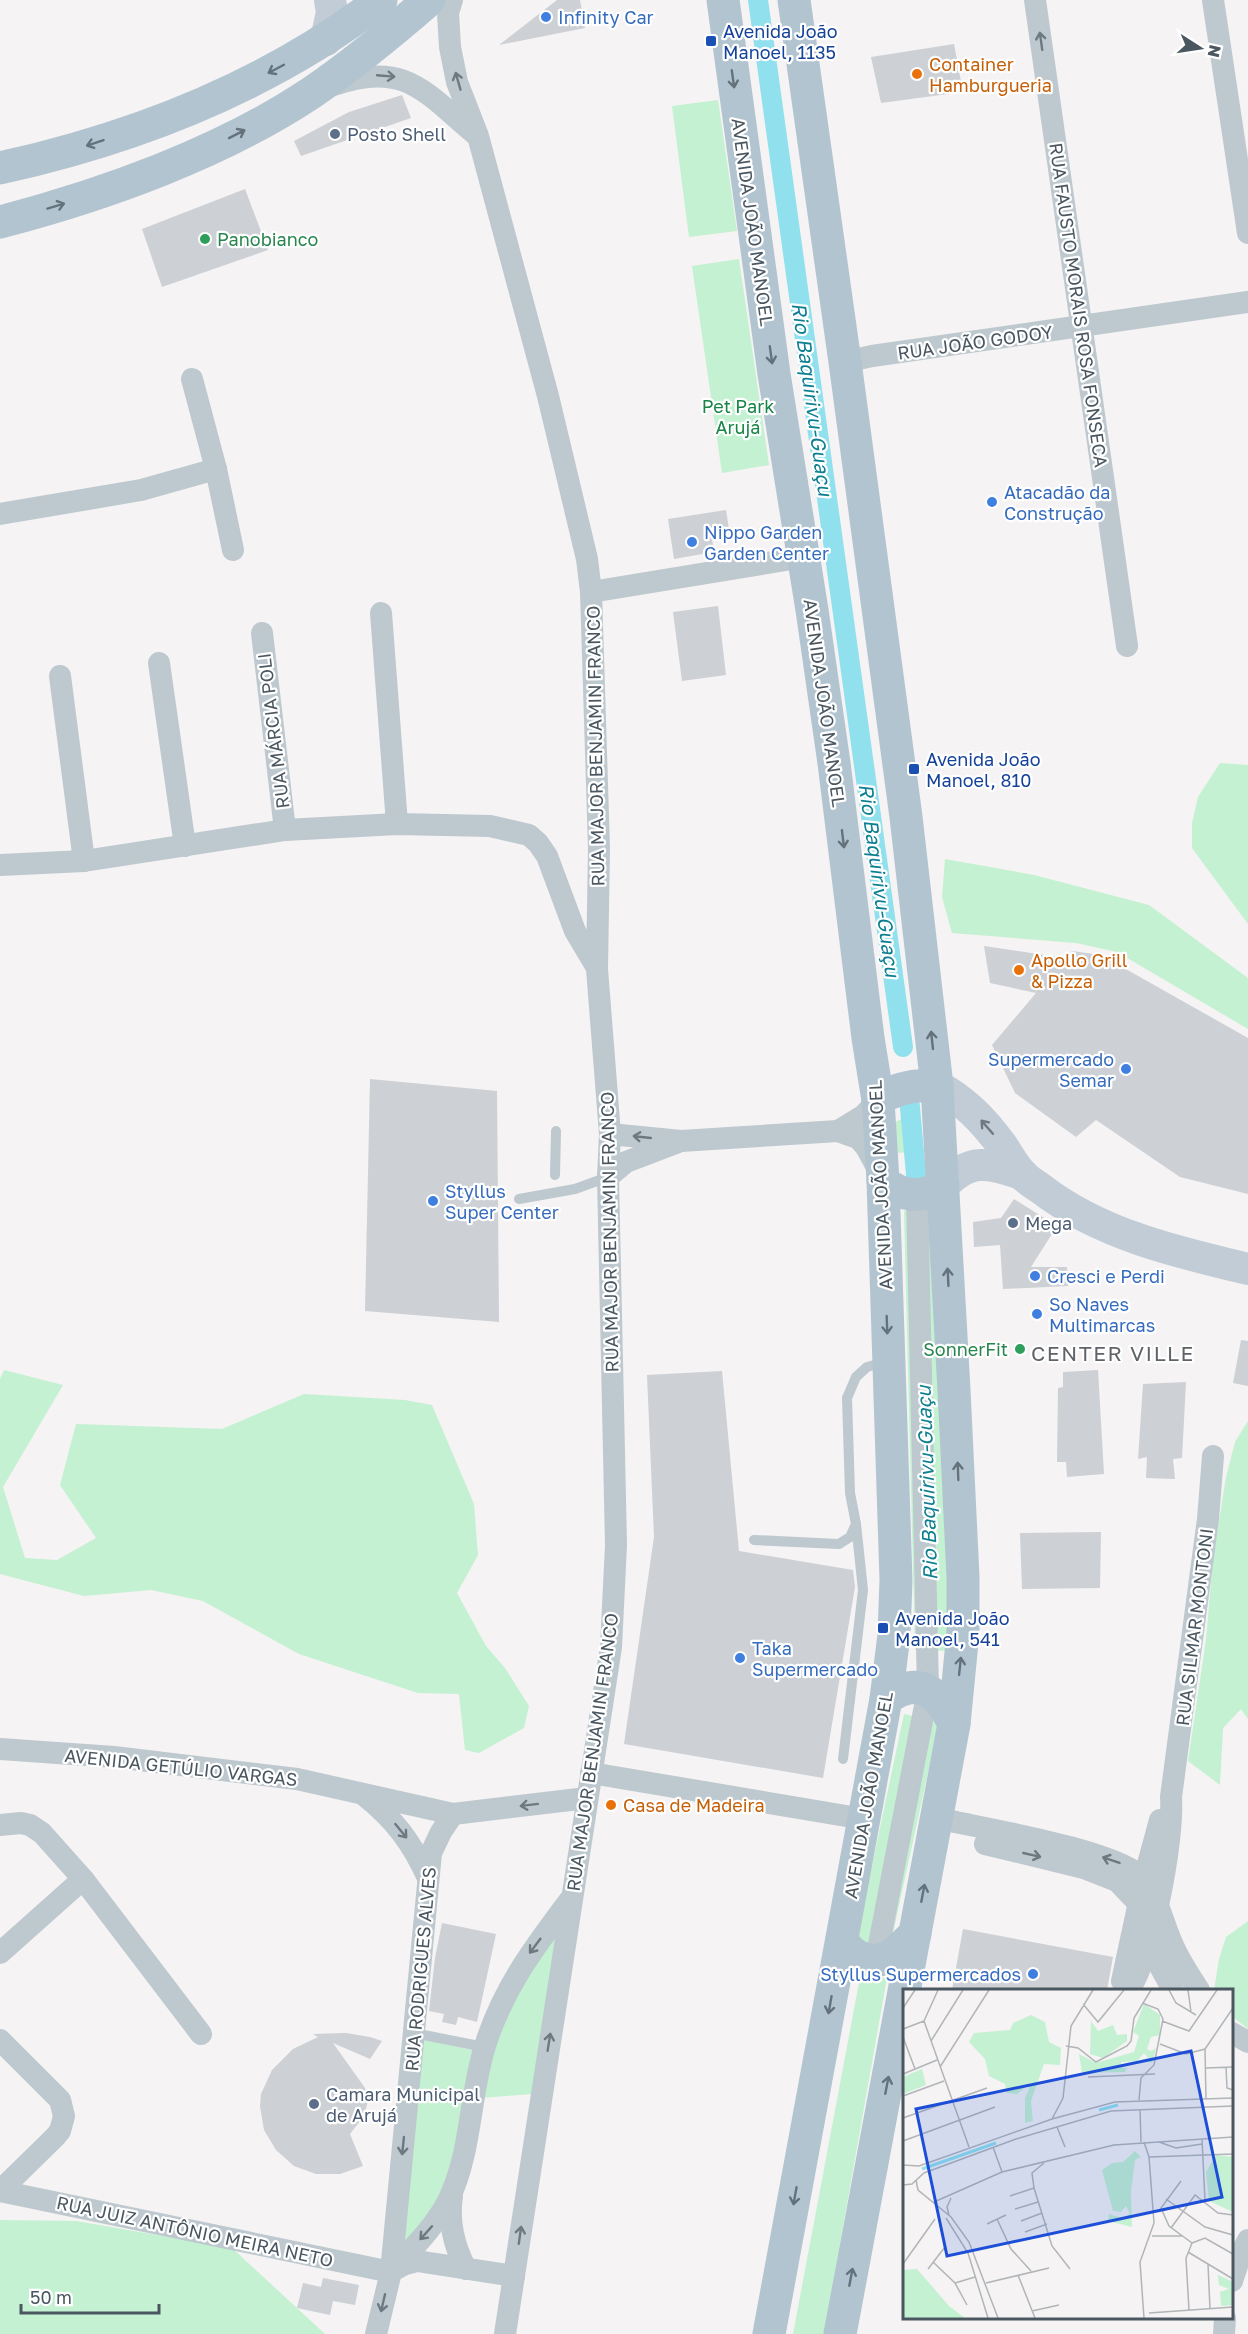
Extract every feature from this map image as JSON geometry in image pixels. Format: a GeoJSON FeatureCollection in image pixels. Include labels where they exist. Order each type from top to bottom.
{"type":"FeatureCollection","features":[{"type":"Feature","properties":{"kind":"main road"},"geometry":{"type":"LineString","coordinates":[[0,168],[74,149],[153,123],[261,77],[326,40],[381,0]]}},
{"type":"Feature","properties":{"kind":"main road"},"geometry":{"type":"LineString","coordinates":[[0,222],[74,201],[164,168],[250,127],[310,93],[363,55],[429,0]]}},
{"type":"Feature","properties":{"kind":"main road","name":"AVENIDA JOÃO MANOEL"},"geometry":{"type":"LineString","coordinates":[[723,0],[772,364],[804,556],[834,763],[868,1038],[878,1100],[883,1180],[896,1599],[886,1699],[769,2334]]}},
{"type":"Feature","properties":{"kind":"main road"},"geometry":{"type":"LineString","coordinates":[[794,0],[908,828],[937,1086],[930,1191],[963,1577],[963,1632],[954,1724],[905,1989]]}},
{"type":"Feature","properties":{"kind":"main road"},"geometry":{"type":"LineString","coordinates":[[878,1100],[893,1091],[912,1086],[937,1086]]}},
{"type":"Feature","properties":{"kind":"main road"},"geometry":{"type":"LineString","coordinates":[[883,1180],[900,1192],[930,1191]]}},
{"type":"Feature","properties":{"kind":"main road"},"geometry":{"type":"LineString","coordinates":[[886,1699],[902,1690],[912,1688],[928,1690],[944,1704],[954,1724]]}},
{"type":"Feature","properties":{"kind":"main road"},"geometry":{"type":"LineString","coordinates":[[842,1939],[845,1947],[859,1957],[876,1960],[893,1954],[915,1934]]}},
{"type":"Feature","properties":{"kind":"main road"},"geometry":{"type":"LineString","coordinates":[[840,2334],[903,1998]]}},
{"type":"Feature","properties":{"kind":"street"},"geometry":{"type":"LineString","coordinates":[[326,40],[332,12],[330,0]]}},
{"type":"Feature","properties":{"kind":"street","name":"RUA MAJOR BENJAMIN FRANCO"},"geometry":{"type":"LineString","coordinates":[[452,0],[448,13],[450,47],[457,82],[478,136],[548,396],[587,559],[591,592],[599,848],[597,969],[610,1134],[608,1177],[615,1575],[609,1659],[570,1899],[505,2334]]}},
{"type":"Feature","properties":{"kind":"street","name":"RUA FAUSTO MORAIS ROSA FONSECA"},"geometry":{"type":"LineString","coordinates":[[1035,0],[1127,646]]}},
{"type":"Feature","properties":{"kind":"street"},"geometry":{"type":"LineString","coordinates":[[1214,0],[1248,233]]}},
{"type":"Feature","properties":{"kind":"street"},"geometry":{"type":"LineString","coordinates":[[310,93],[354,78],[372,75],[395,77],[410,81],[422,89],[478,136]]}},
{"type":"Feature","properties":{"kind":"street","name":"RUA JOÃO GODOY"},"geometry":{"type":"LineString","coordinates":[[845,362],[872,356],[1248,302]]}},
{"type":"Feature","properties":{"kind":"street"},"geometry":{"type":"LineString","coordinates":[[192,379],[216,469],[233,550]]}},
{"type":"Feature","properties":{"kind":"street"},"geometry":{"type":"LineString","coordinates":[[0,514],[141,489],[216,469]]}},
{"type":"Feature","properties":{"kind":"street"},"geometry":{"type":"LineString","coordinates":[[591,592],[804,556]]}},
{"type":"Feature","properties":{"kind":"street"},"geometry":{"type":"LineString","coordinates":[[381,614],[397,824]]}},
{"type":"Feature","properties":{"kind":"street","name":"RUA MÁRCIA POLI"},"geometry":{"type":"LineString","coordinates":[[262,633],[285,830]]}},
{"type":"Feature","properties":{"kind":"street"},"geometry":{"type":"LineString","coordinates":[[159,663],[184,846]]}},
{"type":"Feature","properties":{"kind":"street"},"geometry":{"type":"LineString","coordinates":[[60,676],[84,861]]}},
{"type":"Feature","properties":{"kind":"street"},"geometry":{"type":"LineString","coordinates":[[0,865],[84,861],[285,830],[397,824],[490,826],[529,835],[538,843],[547,856],[575,931],[597,969]]}},
{"type":"Feature","properties":{"kind":"street"},"geometry":{"type":"LineString","coordinates":[[937,1086],[956,1096],[971,1110],[1001,1144],[1022,1174],[1052,1198],[1083,1216],[1150,1244],[1248,1269]]}},
{"type":"Feature","properties":{"kind":"street"},"geometry":{"type":"LineString","coordinates":[[838,1131],[864,1114],[878,1100]]}},
{"type":"Feature","properties":{"kind":"street"},"geometry":{"type":"LineString","coordinates":[[610,1134],[681,1141],[838,1131],[858,1138],[878,1166],[883,1180]]}},
{"type":"Feature","properties":{"kind":"street"},"geometry":{"type":"LineString","coordinates":[[608,1177],[626,1162],[681,1141]]}},
{"type":"Feature","properties":{"kind":"street"},"geometry":{"type":"LineString","coordinates":[[876,1960],[928,1690],[930,1191],[972,1165],[994,1166],[1022,1174]]}},
{"type":"Feature","properties":{"kind":"street","name":"RUA SILMAR MONTONI"},"geometry":{"type":"LineString","coordinates":[[1148,1905],[1169,1846],[1173,1818],[1171,1797],[1208,1519],[1213,1456]]}},
{"type":"Feature","properties":{"kind":"street","name":"AVENIDA GETÚLIO VARGAS"},"geometry":{"type":"LineString","coordinates":[[0,1749],[114,1757],[297,1779],[409,1806],[453,1814],[587,1798]]}},
{"type":"Feature","properties":{"kind":"street"},"geometry":{"type":"LineString","coordinates":[[591,1773],[864,1819]]}},
{"type":"Feature","properties":{"kind":"street","name":"AVENIDA GETÚLIO VARGAS"},"geometry":{"type":"LineString","coordinates":[[362,1793],[382,1809],[402,1832],[415,1850],[428,1879]]}},
{"type":"Feature","properties":{"kind":"street","name":"RUA SILMAR MONTONI"},"geometry":{"type":"LineString","coordinates":[[1148,1905],[1144,1879],[1161,1817],[1171,1797]]}},
{"type":"Feature","properties":{"kind":"street","name":"RUA RODRIGUES ALVES"},"geometry":{"type":"LineString","coordinates":[[376,2334],[391,2272],[431,1853],[453,1814]]}},
{"type":"Feature","properties":{"kind":"street"},"geometry":{"type":"LineString","coordinates":[[0,1825],[21,1822],[38,1829],[83,1879],[201,2034]]}},
{"type":"Feature","properties":{"kind":"street"},"geometry":{"type":"LineString","coordinates":[[935,1825],[1074,1848],[1130,1866],[1144,1879]]}},
{"type":"Feature","properties":{"kind":"street"},"geometry":{"type":"LineString","coordinates":[[935,1825],[1084,1868],[1117,1881],[1148,1905],[1198,1989]]}},
{"type":"Feature","properties":{"kind":"street"},"geometry":{"type":"LineString","coordinates":[[0,1953],[83,1879]]}},
{"type":"Feature","properties":{"kind":"street"},"geometry":{"type":"LineString","coordinates":[[391,2272],[433,2226],[453,2189],[461,2168],[484,2047],[506,1994],[524,1961],[570,1899]]}},
{"type":"Feature","properties":{"kind":"street"},"geometry":{"type":"LineString","coordinates":[[1128,1988],[1138,1975],[1148,1938],[1148,1905]]}},
{"type":"Feature","properties":{"kind":"street"},"geometry":{"type":"LineString","coordinates":[[1128,1988],[1123,1976],[1148,1905]]}},
{"type":"Feature","properties":{"kind":"street"},"geometry":{"type":"LineString","coordinates":[[1148,1938],[1172,1989]]}},
{"type":"Feature","properties":{"kind":"street"},"geometry":{"type":"LineString","coordinates":[[1128,1988],[1150,1982],[1172,1989]]}},
{"type":"Feature","properties":{"kind":"street"},"geometry":{"type":"LineString","coordinates":[[1233,2034],[1248,2042]]}},
{"type":"Feature","properties":{"kind":"street"},"geometry":{"type":"LineString","coordinates":[[0,2040],[60,2100],[64,2116],[56,2137],[0,2191]]}},
{"type":"Feature","properties":{"kind":"street"},"geometry":{"type":"LineString","coordinates":[[453,2189],[452,2231],[455,2245],[466,2269]]}},
{"type":"Feature","properties":{"kind":"street","name":"RUA JUIZ ANTÔNIO MEIRA NETO"},"geometry":{"type":"LineString","coordinates":[[0,2191],[391,2272]]}},
{"type":"Feature","properties":{"kind":"street"},"geometry":{"type":"LineString","coordinates":[[1233,2278],[1240,2254],[1248,2240]]}},
{"type":"Feature","properties":{"kind":"street"},"geometry":{"type":"LineString","coordinates":[[391,2272],[417,2261],[514,2276]]}},
{"type":"Feature","properties":{"kind":"street"},"geometry":{"type":"LineString","coordinates":[[1224,2334],[1225,2319]]}},
{"type":"Feature","properties":{"kind":"lane"},"geometry":{"type":"LineString","coordinates":[[555,1175],[556,1131]]}},
{"type":"Feature","properties":{"kind":"lane"},"geometry":{"type":"LineString","coordinates":[[519,1199],[568,1191],[608,1177]]}},
{"type":"Feature","properties":{"kind":"lane"},"geometry":{"type":"LineString","coordinates":[[843,1759],[863,1590],[856,1524],[850,1493],[847,1398],[856,1377],[867,1367],[889,1361]]}},
{"type":"Feature","properties":{"kind":"lane"},"geometry":{"type":"LineString","coordinates":[[754,1540],[839,1544],[850,1537],[856,1524]]}},
{"type":"Feature","properties":{"kind":"lane"},"geometry":{"type":"LineString","coordinates":[[414,2033],[484,2047]]}},
{"type":"Feature","properties":{"kind":"green space"},"geometry":{"type":"Polygon","coordinates":[[[718,100],[737,231],[689,237],[672,106],[718,100]]]}},
{"type":"Feature","properties":{"kind":"green space","name":"Pet Park Arujá"},"geometry":{"type":"Polygon","coordinates":[[[739,259],[769,465],[722,473],[692,266],[739,259]]]}},
{"type":"Feature","properties":{"kind":"green space"},"geometry":{"type":"Polygon","coordinates":[[[1220,763],[1248,765],[1248,924],[1192,848],[1192,823],[1198,797],[1220,763]]]}},
{"type":"Feature","properties":{"kind":"green space"},"geometry":{"type":"Polygon","coordinates":[[[945,859],[1034,875],[1149,905],[1248,978],[1248,1029],[1117,952],[1076,943],[952,933],[942,897],[945,859]]]}},
{"type":"Feature","properties":{"kind":"green space"},"geometry":{"type":"Polygon","coordinates":[[[903,1118],[916,1123],[916,1152],[894,1153],[892,1124],[903,1118]]]}},
{"type":"Feature","properties":{"kind":"green space"},"geometry":{"type":"Polygon","coordinates":[[[922,1204],[938,1210],[952,1651],[915,1650],[904,1211],[922,1204]]]}},
{"type":"Feature","properties":{"kind":"green space"},"geometry":{"type":"Polygon","coordinates":[[[4,1370],[63,1385],[3,1487],[25,1558],[57,1560],[96,1538],[60,1485],[76,1424],[222,1429],[304,1394],[405,1400],[432,1405],[474,1504],[478,1555],[457,1593],[486,1646],[505,1668],[529,1706],[524,1728],[479,1753],[465,1750],[459,1694],[418,1693],[299,1654],[203,1601],[151,1590],[84,1596],[0,1574],[0,1379],[4,1370]]]}},
{"type":"Feature","properties":{"kind":"green space"},"geometry":{"type":"Polygon","coordinates":[[[1248,1421],[1248,1719],[1241,1709],[1223,1728],[1220,1785],[1188,1761],[1206,1640],[1213,1559],[1226,1477],[1235,1442],[1248,1421]]]}},
{"type":"Feature","properties":{"kind":"green space"},"geometry":{"type":"Polygon","coordinates":[[[904,1714],[939,1722],[890,1947],[856,1942],[904,1714]]]}},
{"type":"Feature","properties":{"kind":"green space"},"geometry":{"type":"Polygon","coordinates":[[[1248,1921],[1248,2029],[1233,2017],[1233,1989],[1214,1989],[1219,1959],[1226,1937],[1248,1921]]]}},
{"type":"Feature","properties":{"kind":"green space"},"geometry":{"type":"Polygon","coordinates":[[[558,1928],[532,2094],[479,2098],[500,2015],[558,1928]]]}},
{"type":"Feature","properties":{"kind":"green space"},"geometry":{"type":"Polygon","coordinates":[[[861,1972],[887,1978],[824,2334],[793,2334],[861,1972]]]}},
{"type":"Feature","properties":{"kind":"green space"},"geometry":{"type":"Polygon","coordinates":[[[421,2039],[476,2051],[454,2168],[441,2200],[399,2253],[421,2039]]]}},
{"type":"Feature","properties":{"kind":"green space"},"geometry":{"type":"Polygon","coordinates":[[[0,2220],[76,2221],[232,2248],[325,2334],[0,2334],[0,2220]]]}},
{"type":"Feature","properties":{"kind":"building"},"geometry":{"type":"Polygon","coordinates":[[[557,0],[580,0],[585,28],[499,45],[557,0]]]}},
{"type":"Feature","properties":{"kind":"building","name":"Container Hamburgueria"},"geometry":{"type":"Polygon","coordinates":[[[954,44],[963,92],[881,103],[871,57],[954,44]]]}},
{"type":"Feature","properties":{"kind":"building","name":"Posto Shell"},"geometry":{"type":"Polygon","coordinates":[[[402,95],[411,118],[301,156],[294,141],[349,112],[402,95]]]}},
{"type":"Feature","properties":{"kind":"building","name":"Panobianco"},"geometry":{"type":"Polygon","coordinates":[[[245,189],[268,250],[162,287],[142,229],[245,189]]]}},
{"type":"Feature","properties":{"kind":"building","name":"Nippo Garden Garden Center"},"geometry":{"type":"Polygon","coordinates":[[[726,510],[729,529],[711,532],[714,552],[674,559],[668,519],[726,510]]]}},
{"type":"Feature","properties":{"kind":"building"},"geometry":{"type":"Polygon","coordinates":[[[718,606],[726,675],[682,681],[673,612],[718,606]]]}},
{"type":"Feature","properties":{"kind":"building","name":"Supermercado Semar"},"geometry":{"type":"Polygon","coordinates":[[[984,946],[1065,958],[1072,951],[1101,955],[1248,1038],[1248,1194],[1180,1177],[1096,1120],[1076,1137],[1015,1093],[992,1045],[1036,993],[990,983],[984,946]]]}},
{"type":"Feature","properties":{"kind":"building","name":"Styllus Super Center"},"geometry":{"type":"Polygon","coordinates":[[[370,1079],[497,1091],[499,1322],[365,1311],[370,1079]]]}},
{"type":"Feature","properties":{"kind":"building"},"geometry":{"type":"Polygon","coordinates":[[[1014,1199],[1057,1226],[1031,1267],[1067,1267],[1068,1286],[1003,1289],[1000,1245],[974,1247],[973,1222],[1001,1218],[1014,1199]]]}},
{"type":"Feature","properties":{"kind":"building"},"geometry":{"type":"Polygon","coordinates":[[[1241,1340],[1248,1341],[1248,1386],[1233,1383],[1241,1340]]]}},
{"type":"Feature","properties":{"kind":"building"},"geometry":{"type":"Polygon","coordinates":[[[1098,1370],[1104,1474],[1067,1477],[1066,1462],[1057,1462],[1058,1388],[1063,1387],[1063,1372],[1098,1370]]]}},
{"type":"Feature","properties":{"kind":"building","name":"Taka Supermercado"},"geometry":{"type":"Polygon","coordinates":[[[722,1371],[739,1551],[853,1570],[855,1587],[823,1778],[624,1744],[654,1537],[647,1375],[722,1371]]]}},
{"type":"Feature","properties":{"kind":"building"},"geometry":{"type":"Polygon","coordinates":[[[1186,1382],[1182,1458],[1173,1459],[1175,1479],[1146,1478],[1147,1457],[1138,1459],[1143,1384],[1186,1382]]]}},
{"type":"Feature","properties":{"kind":"building"},"geometry":{"type":"Polygon","coordinates":[[[1101,1532],[1100,1588],[1022,1589],[1020,1533],[1101,1532]]]}},
{"type":"Feature","properties":{"kind":"building"},"geometry":{"type":"Polygon","coordinates":[[[442,1923],[496,1934],[477,2022],[458,2017],[456,2025],[442,2022],[444,2014],[429,2011],[435,1958],[442,1923]]]}},
{"type":"Feature","properties":{"kind":"building","name":"Styllus Supermercados"},"geometry":{"type":"Polygon","coordinates":[[[963,1929],[1113,1957],[1107,1989],[952,1989],[963,1929]]]}},
{"type":"Feature","properties":{"kind":"building","name":"Camara Municipal de Arujá"},"geometry":{"type":"Polygon","coordinates":[[[346,2033],[382,2041],[370,2059],[333,2043],[367,2094],[368,2101],[364,2116],[350,2134],[363,2166],[340,2174],[316,2174],[294,2166],[276,2150],[264,2130],[260,2106],[261,2094],[272,2070],[293,2049],[318,2037],[313,2034],[346,2033]]]}},
{"type":"Feature","properties":{"kind":"building"},"geometry":{"type":"Polygon","coordinates":[[[323,2278],[359,2285],[355,2305],[333,2301],[330,2315],[297,2308],[303,2283],[321,2287],[323,2278]]]}},
{"type":"Feature","properties":{"kind":"waterway","name":"Rio Baquirivu-Guaçu"},"geometry":{"type":"LineString","coordinates":[[758,0],[903,1047]]}},
{"type":"Feature","properties":{"kind":"waterway","name":"Rio Baquirivu-Guaçu"},"geometry":{"type":"LineString","coordinates":[[909,1097],[917,1185]]}},
{"type":"Feature","properties":{"kind":"place","name":"Infinity Car"},"geometry":{"type":"Point","coordinates":[546,17]}},
{"type":"Feature","properties":{"kind":"place","name":"Avenida João Manoel, 1135"},"geometry":{"type":"Point","coordinates":[711,41]}},
{"type":"Feature","properties":{"kind":"place","name":"Container Hamburgueria"},"geometry":{"type":"Point","coordinates":[917,74]}},
{"type":"Feature","properties":{"kind":"place","name":"Posto Shell"},"geometry":{"type":"Point","coordinates":[335,134]}},
{"type":"Feature","properties":{"kind":"place","name":"Panobianco"},"geometry":{"type":"Point","coordinates":[205,239]}},
{"type":"Feature","properties":{"kind":"place","name":"Atacadão da Construção"},"geometry":{"type":"Point","coordinates":[992,502]}},
{"type":"Feature","properties":{"kind":"place","name":"Nippo Garden Garden Center"},"geometry":{"type":"Point","coordinates":[692,542]}},
{"type":"Feature","properties":{"kind":"place","name":"Avenida João Manoel, 810"},"geometry":{"type":"Point","coordinates":[914,769]}},
{"type":"Feature","properties":{"kind":"place","name":"Apollo Grill & Pizza"},"geometry":{"type":"Point","coordinates":[1019,970]}},
{"type":"Feature","properties":{"kind":"place","name":"Supermercado Semar"},"geometry":{"type":"Point","coordinates":[1126,1069]}},
{"type":"Feature","properties":{"kind":"place","name":"Styllus Super Center"},"geometry":{"type":"Point","coordinates":[433,1201]}},
{"type":"Feature","properties":{"kind":"place","name":"Mega"},"geometry":{"type":"Point","coordinates":[1013,1223]}},
{"type":"Feature","properties":{"kind":"place","name":"Cresci e Perdi"},"geometry":{"type":"Point","coordinates":[1035,1276]}},
{"type":"Feature","properties":{"kind":"place","name":"So Naves Multimarcas"},"geometry":{"type":"Point","coordinates":[1037,1314]}},
{"type":"Feature","properties":{"kind":"place","name":"SonnerFit"},"geometry":{"type":"Point","coordinates":[1020,1349]}},
{"type":"Feature","properties":{"kind":"place","name":"Avenida João Manoel, 541"},"geometry":{"type":"Point","coordinates":[883,1628]}},
{"type":"Feature","properties":{"kind":"place","name":"Taka Supermercado"},"geometry":{"type":"Point","coordinates":[740,1658]}},
{"type":"Feature","properties":{"kind":"place","name":"Casa de Madeira"},"geometry":{"type":"Point","coordinates":[611,1805]}},
{"type":"Feature","properties":{"kind":"place","name":"Styllus Supermercados"},"geometry":{"type":"Point","coordinates":[1033,1974]}},
{"type":"Feature","properties":{"kind":"place","name":"Camara Municipal de Arujá"},"geometry":{"type":"Point","coordinates":[314,2104]}},
{"type":"Feature","properties":{"kind":"district","name":"CENTER VILLE"},"geometry":{"type":"Point","coordinates":[1113,1353]}}]}
